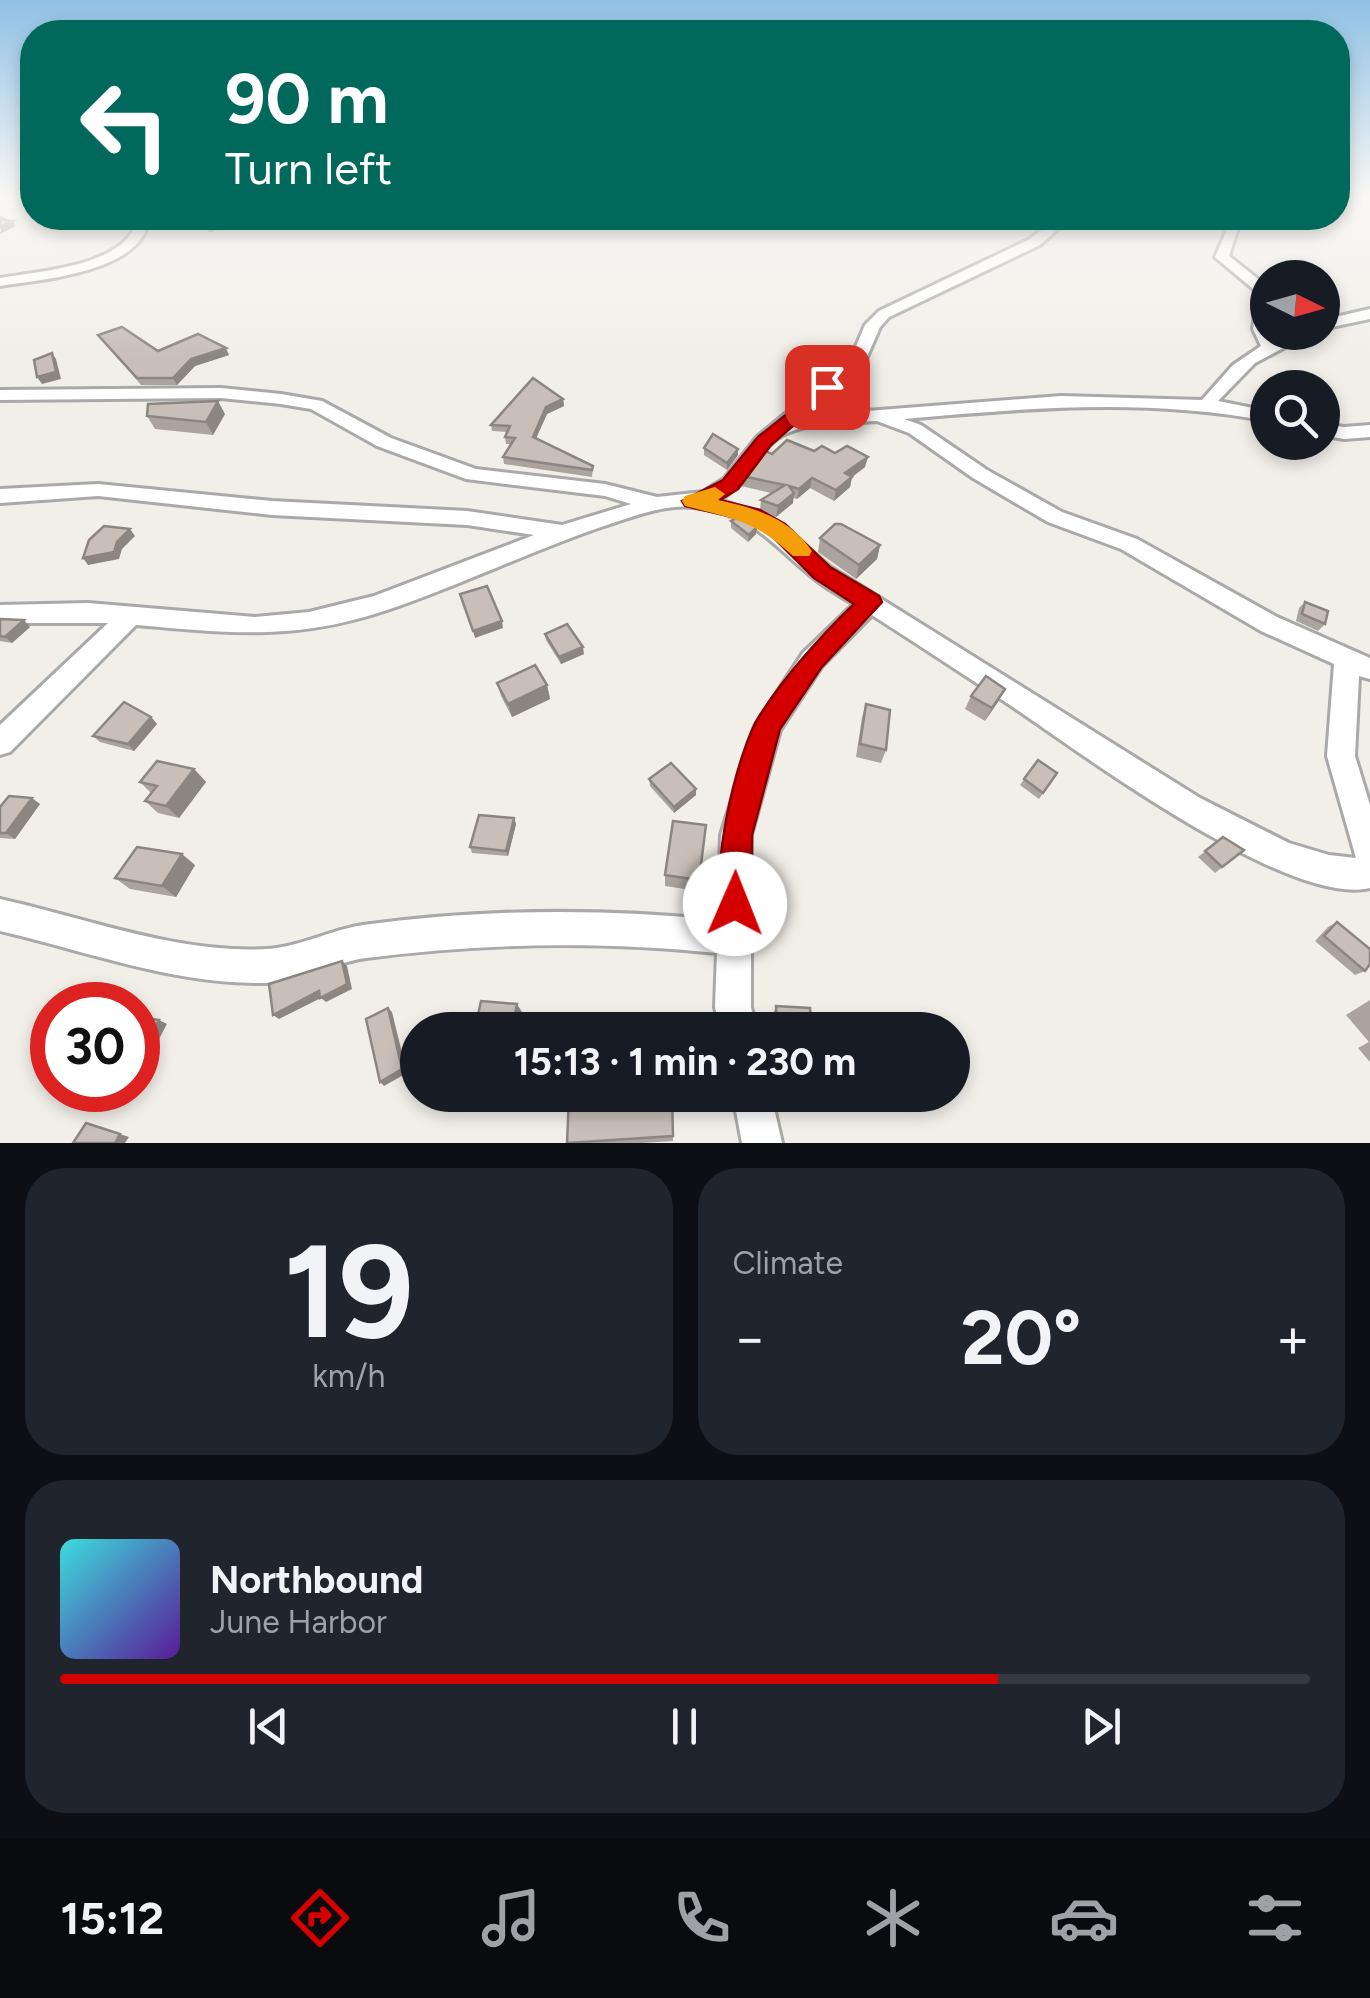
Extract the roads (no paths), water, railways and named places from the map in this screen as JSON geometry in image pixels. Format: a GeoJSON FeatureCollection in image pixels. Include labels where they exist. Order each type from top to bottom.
{"type":"FeatureCollection","features":[{"type":"Feature","properties":{"kind":"street"},"geometry":{"type":"LineString","coordinates":[[0,282],[76,267],[123,250]]}},
{"type":"Feature","properties":{"kind":"street"},"geometry":{"type":"LineString","coordinates":[[0,614],[88,612],[256,626],[309,621],[378,604],[562,532],[657,504],[708,498],[730,484],[774,432],[857,363],[874,325],[884,314],[1019,250]]}},
{"type":"Feature","properties":{"kind":"street"},"geometry":{"type":"LineString","coordinates":[[1225,250],[1222,257],[1250,280]]}},
{"type":"Feature","properties":{"kind":"street"},"geometry":{"type":"LineString","coordinates":[[1340,321],[1370,314]]}},
{"type":"Feature","properties":{"kind":"street"},"geometry":{"type":"LineString","coordinates":[[1206,406],[1234,370],[1263,350]]}},
{"type":"Feature","properties":{"kind":"street"},"geometry":{"type":"LineString","coordinates":[[1234,370],[1237,384],[1250,401]]}},
{"type":"Feature","properties":{"kind":"street"},"geometry":{"type":"LineString","coordinates":[[0,395],[221,393],[281,399],[316,405],[384,442],[473,475],[604,490],[657,504]]}},
{"type":"Feature","properties":{"kind":"street"},"geometry":{"type":"LineString","coordinates":[[774,432],[815,421],[1106,400],[1250,413]]}},
{"type":"Feature","properties":{"kind":"street"},"geometry":{"type":"LineString","coordinates":[[692,501],[752,514],[778,529],[822,572],[1148,783],[1267,849],[1318,869],[1366,874],[1370,858],[1341,756],[1358,664],[1269,624],[1129,544],[1055,518],[980,474],[915,428],[879,415]]}},
{"type":"Feature","properties":{"kind":"street"},"geometry":{"type":"LineString","coordinates":[[1340,432],[1370,431]]}},
{"type":"Feature","properties":{"kind":"street"},"geometry":{"type":"LineString","coordinates":[[0,496],[98,490],[272,508],[466,518],[562,532]]}},
{"type":"Feature","properties":{"kind":"street"},"geometry":{"type":"LineString","coordinates":[[733,1012],[736,835],[768,726],[812,660],[870,602]]}},
{"type":"Feature","properties":{"kind":"street"},"geometry":{"type":"LineString","coordinates":[[0,743],[128,618]]}},
{"type":"Feature","properties":{"kind":"street"},"geometry":{"type":"LineString","coordinates":[[0,915],[172,955],[223,964],[269,966],[324,955],[356,943],[448,932],[576,926],[664,929],[735,938]]}},
{"type":"Feature","properties":{"kind":"street"},"geometry":{"type":"LineString","coordinates":[[756,1112],[762,1143]]}}]}
